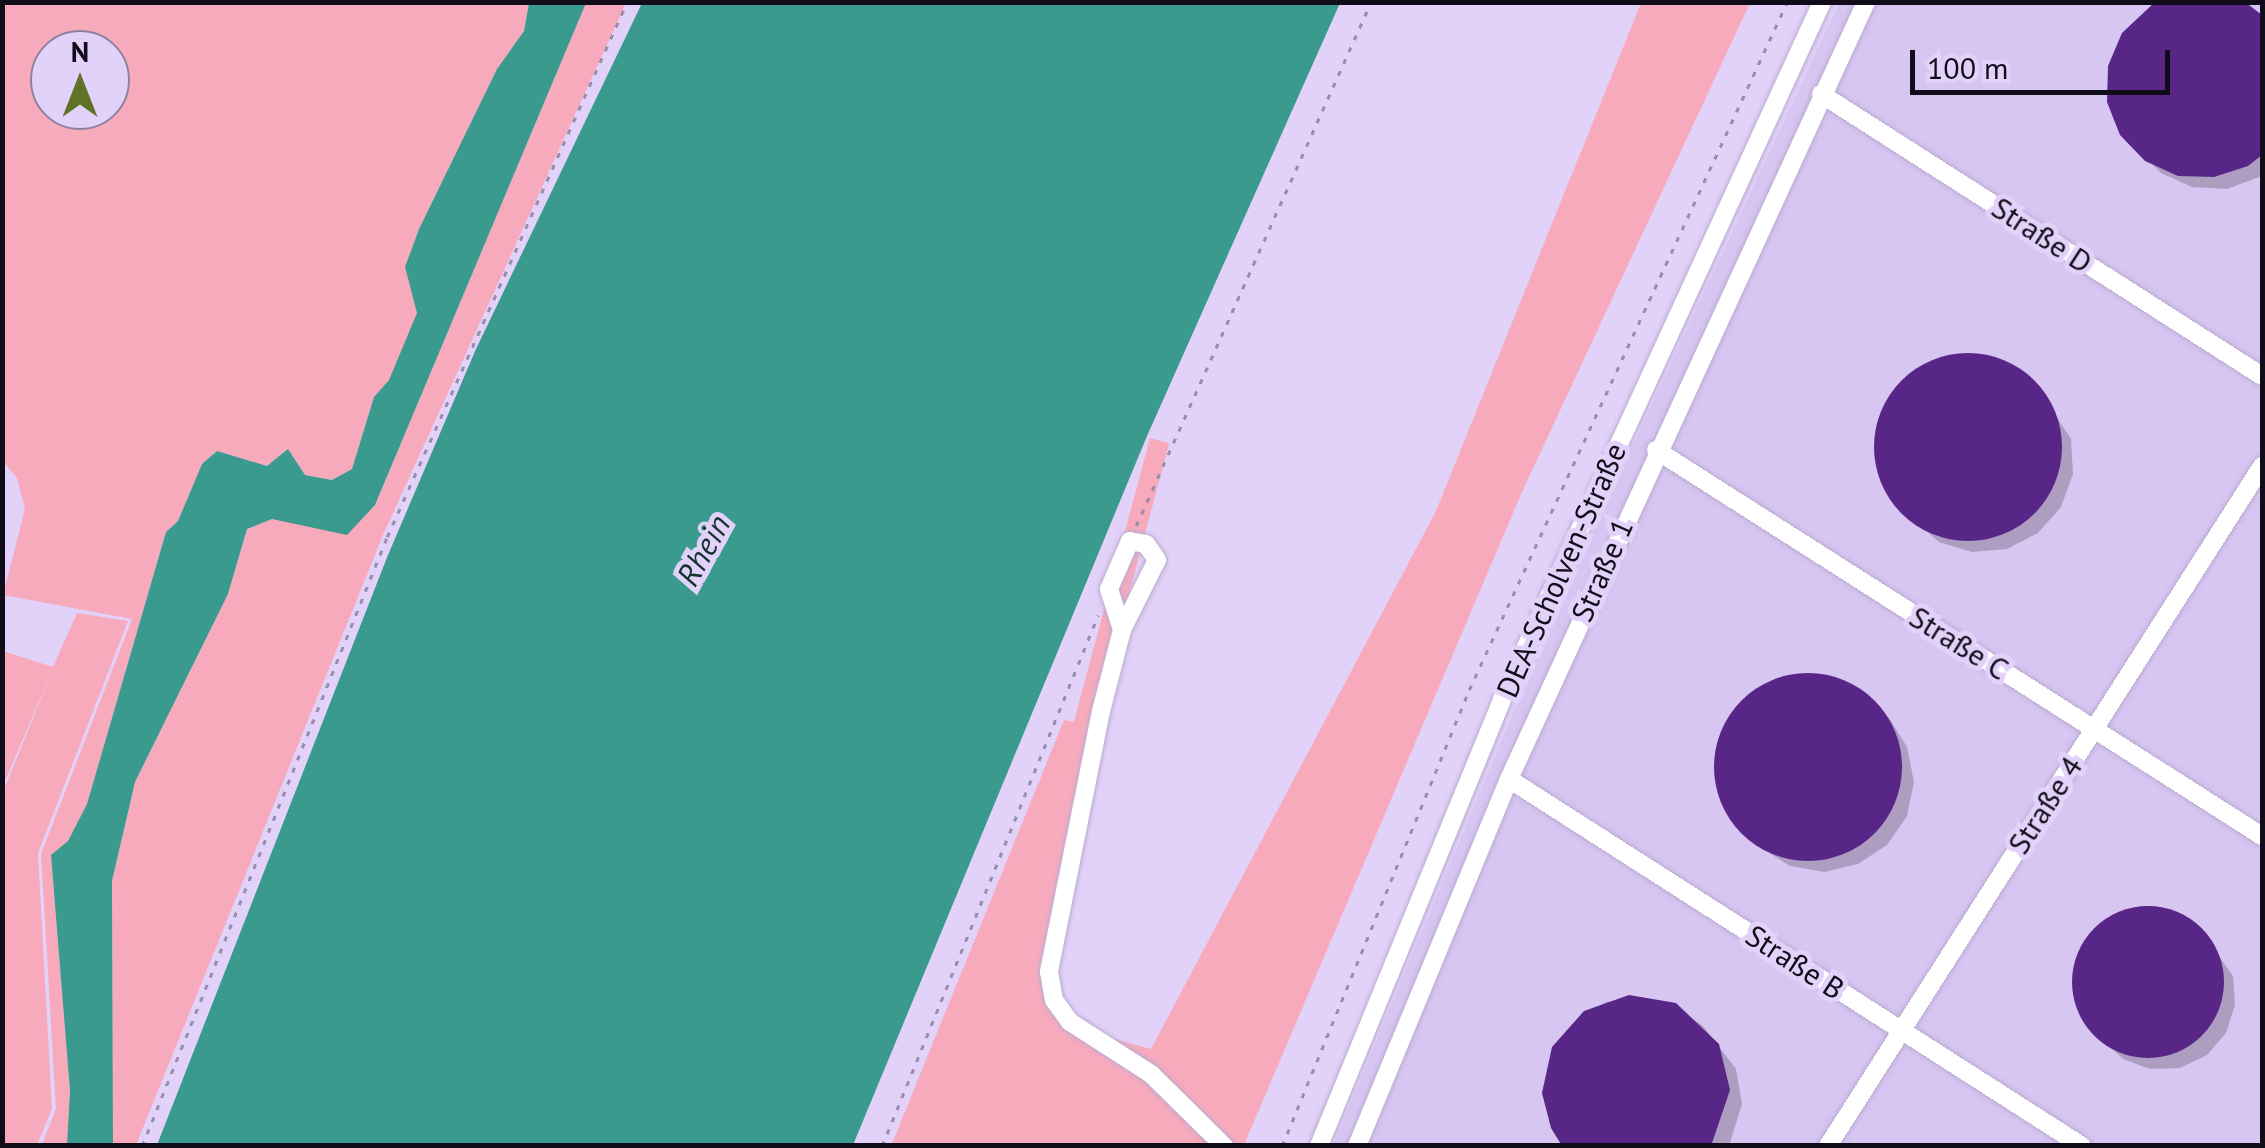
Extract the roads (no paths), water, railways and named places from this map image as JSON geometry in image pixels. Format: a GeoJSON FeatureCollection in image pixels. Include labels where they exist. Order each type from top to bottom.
{"type":"FeatureCollection","features":[{"type":"Feature","properties":{"kind":"street","name":"DEA-Scholven-Straße"},"geometry":{"type":"LineString","coordinates":[[1319,1146],[1502,699],[1822,2]]}},
{"type":"Feature","properties":{"kind":"street","name":"Straße 1"},"geometry":{"type":"LineString","coordinates":[[1358,1146],[1509,779],[1656,450],[1866,2]]}},
{"type":"Feature","properties":{"kind":"street","name":"Straße D"},"geometry":{"type":"LineString","coordinates":[[1822,94],[2262,376]]}},
{"type":"Feature","properties":{"kind":"street","name":"Straße C"},"geometry":{"type":"LineString","coordinates":[[1656,450],[2262,836]]}},
{"type":"Feature","properties":{"kind":"street","name":"Straße 4"},"geometry":{"type":"LineString","coordinates":[[1828,1146],[2262,466]]}},
{"type":"Feature","properties":{"kind":"street"},"geometry":{"type":"LineString","coordinates":[[1122,630],[1109,588],[1130,541],[1146,544],[1157,560],[1122,630],[1048,972],[1054,1000],[1070,1022],[1151,1074],[1224,1146]]}},
{"type":"Feature","properties":{"kind":"street","name":"Straße B"},"geometry":{"type":"LineString","coordinates":[[1509,779],[2082,1146]]}},
{"type":"Feature","properties":{"kind":"water"},"geometry":{"type":"Polygon","coordinates":[[[529,3],[586,3],[375,505],[347,535],[272,519],[247,529],[228,594],[135,782],[112,881],[113,1145],[67,1145],[70,1091],[51,855],[68,841],[87,804],[166,532],[178,521],[202,464],[217,451],[267,466],[288,449],[305,475],[332,480],[352,469],[374,397],[389,380],[417,313],[405,267],[419,229],[497,69],[524,31],[529,3]]]}},
{"type":"Feature","properties":{"kind":"water","name":"Rhein"},"geometry":{"type":"Polygon","coordinates":[[[642,3],[1340,3],[1147,436],[853,1145],[157,1145],[388,555],[476,349],[642,3]]]}}]}
